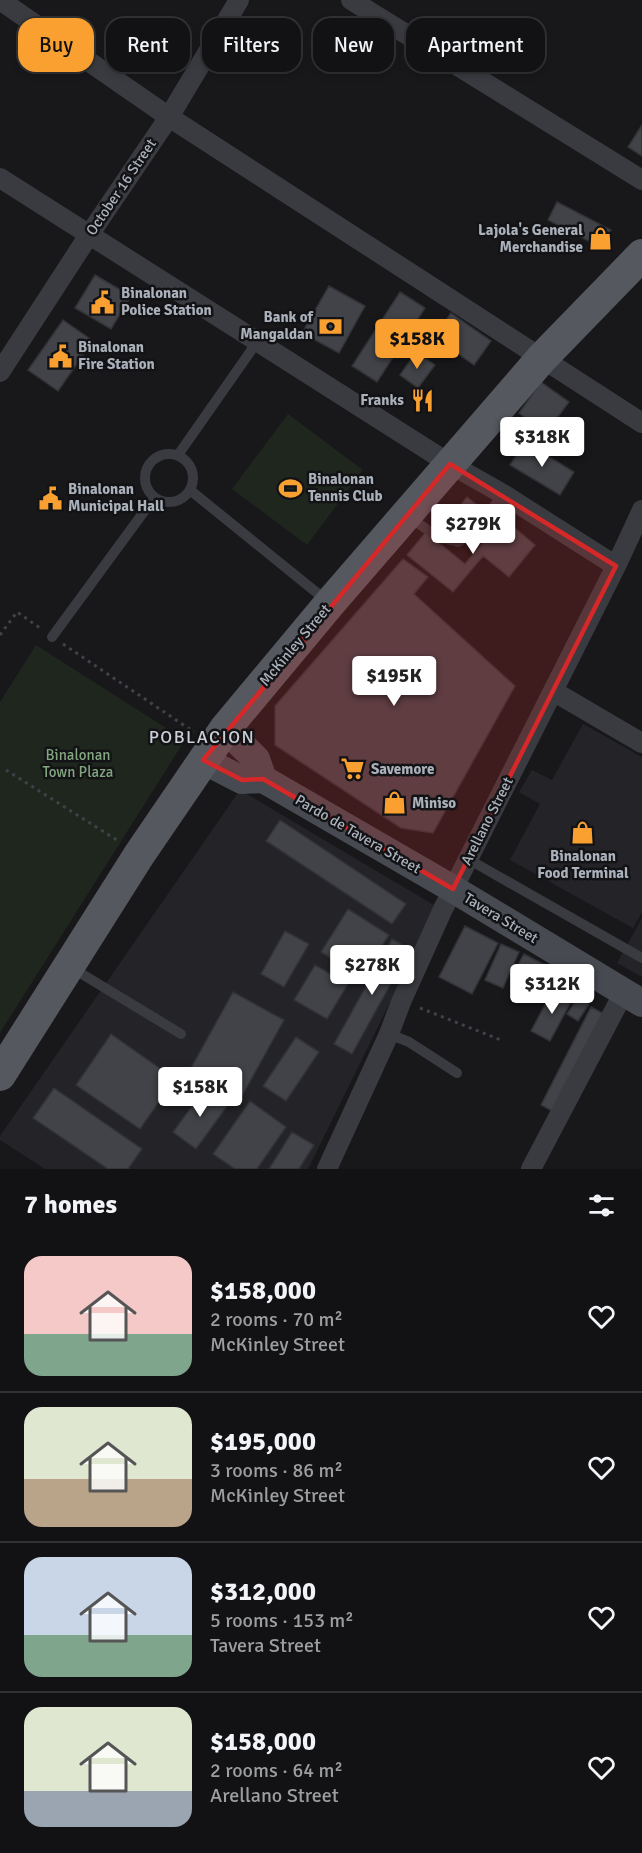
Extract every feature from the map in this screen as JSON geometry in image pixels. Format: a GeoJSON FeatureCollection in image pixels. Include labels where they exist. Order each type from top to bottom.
{"type":"FeatureCollection","features":[{"type":"Feature","properties":{"kind":"main road","name":"McKinley Street"},"geometry":{"type":"LineString","coordinates":[[0,1075],[139,855],[214,745],[330,603],[542,358],[642,255]]}},
{"type":"Feature","properties":{"kind":"main road"},"geometry":{"type":"LineString","coordinates":[[214,745],[256,759],[263,779]]}},
{"type":"Feature","properties":{"kind":"main road","name":"Pardo de Tavera Street"},"geometry":{"type":"LineString","coordinates":[[214,745],[242,780],[263,779],[453,889]]}},
{"type":"Feature","properties":{"kind":"main road","name":"Tavera Street"},"geometry":{"type":"LineString","coordinates":[[453,889],[633,997]]}},
{"type":"Feature","properties":{"kind":"street"},"geometry":{"type":"LineString","coordinates":[[0,0],[169,117],[642,423]]}},
{"type":"Feature","properties":{"kind":"street","name":"October 16 Street"},"geometry":{"type":"LineString","coordinates":[[0,372],[89,234],[169,117],[239,0]]}},
{"type":"Feature","properties":{"kind":"street"},"geometry":{"type":"LineString","coordinates":[[351,0],[642,180]]}},
{"type":"Feature","properties":{"kind":"street"},"geometry":{"type":"LineString","coordinates":[[0,178],[450,464],[503,494],[616,566]]}},
{"type":"Feature","properties":{"kind":"street","name":"Arellano Street"},"geometry":{"type":"LineString","coordinates":[[327,1169],[453,889],[642,510]]}},
{"type":"Feature","properties":{"kind":"street"},"geometry":{"type":"LineString","coordinates":[[553,691],[642,743]]}},
{"type":"Feature","properties":{"kind":"street"},"geometry":{"type":"LineString","coordinates":[[531,1169],[633,997]]}},
{"type":"Feature","properties":{"kind":"lane"},"geometry":{"type":"LineString","coordinates":[[178,455],[257,342]]}},
{"type":"Feature","properties":{"kind":"lane"},"geometry":{"type":"LineString","coordinates":[[168,453],[178,455],[187,461],[192,470],[193,480],[190,490],[183,498],[174,502],[164,502],[154,498],[147,490],[144,480],[145,470],[150,461],[158,455],[168,453]]}},
{"type":"Feature","properties":{"kind":"lane"},"geometry":{"type":"LineString","coordinates":[[190,490],[330,603]]}},
{"type":"Feature","properties":{"kind":"lane"},"geometry":{"type":"LineString","coordinates":[[406,515],[438,537],[458,542],[466,538],[478,526],[503,494]]}},
{"type":"Feature","properties":{"kind":"lane"},"geometry":{"type":"LineString","coordinates":[[52,637],[154,498]]}},
{"type":"Feature","properties":{"kind":"lane"},"geometry":{"type":"LineString","coordinates":[[468,859],[642,958]]}},
{"type":"Feature","properties":{"kind":"lane"},"geometry":{"type":"LineString","coordinates":[[69,966],[182,1034]]}},
{"type":"Feature","properties":{"kind":"lane"},"geometry":{"type":"LineString","coordinates":[[389,1034],[426,1052],[457,1073]]}},
{"type":"Feature","properties":{"kind":"path"},"geometry":{"type":"LineString","coordinates":[[0,636],[17,612],[214,745]]}},
{"type":"Feature","properties":{"kind":"path"},"geometry":{"type":"LineString","coordinates":[[6,771],[139,855]]}},
{"type":"Feature","properties":{"kind":"path"},"geometry":{"type":"LineString","coordinates":[[401,1002],[432,1011],[501,1040]]}},
{"type":"Feature","properties":{"kind":"highlighted area"},"geometry":{"type":"Polygon","coordinates":[[[450,464],[616,566],[453,889],[263,779],[242,780],[203,760],[450,464]]]}},
{"type":"Feature","properties":{"kind":"shaded area","name":"Binalonan Food Terminal"},"geometry":{"type":"Polygon","coordinates":[[[583,724],[642,757],[642,912],[633,928],[510,860],[540,804],[519,792],[532,770],[552,780],[583,724]]]}},
{"type":"Feature","properties":{"kind":"shaded area"},"geometry":{"type":"Polygon","coordinates":[[[240,790],[437,907],[308,1169],[45,1169],[0,1140],[0,1136],[240,790]]]}},
{"type":"Feature","properties":{"kind":"shaded area"},"geometry":{"type":"Polygon","coordinates":[[[642,918],[642,977],[617,963],[642,918]]]}},
{"type":"Feature","properties":{"kind":"green space"},"geometry":{"type":"Polygon","coordinates":[[[288,414],[363,470],[307,545],[232,489],[288,414]]]}},
{"type":"Feature","properties":{"kind":"green space","name":"Binalonan Town Plaza"},"geometry":{"type":"Polygon","coordinates":[[[36,645],[185,740],[0,1033],[0,702],[36,645]]]}},
{"type":"Feature","properties":{"kind":"building"},"geometry":{"type":"Polygon","coordinates":[[[642,125],[642,156],[628,147],[642,125]]]}},
{"type":"Feature","properties":{"kind":"building"},"geometry":{"type":"Polygon","coordinates":[[[557,202],[611,230],[602,248],[548,220],[557,202]]]}},
{"type":"Feature","properties":{"kind":"building","name":"Binalonan Police Station"},"geometry":{"type":"Polygon","coordinates":[[[95,275],[131,296],[111,329],[75,308],[95,275]]]}},
{"type":"Feature","properties":{"kind":"building"},"geometry":{"type":"Polygon","coordinates":[[[329,286],[365,306],[339,353],[302,333],[329,286]]]}},
{"type":"Feature","properties":{"kind":"building"},"geometry":{"type":"Polygon","coordinates":[[[400,292],[425,308],[377,382],[352,366],[400,292]]]}},
{"type":"Feature","properties":{"kind":"building"},"geometry":{"type":"Polygon","coordinates":[[[451,313],[491,341],[474,365],[434,337],[451,313]]]}},
{"type":"Feature","properties":{"kind":"building","name":"Binalonan Fire Station"},"geometry":{"type":"Polygon","coordinates":[[[63,320],[93,341],[58,391],[28,370],[63,320]]]}},
{"type":"Feature","properties":{"kind":"building"},"geometry":{"type":"Polygon","coordinates":[[[416,352],[435,365],[418,388],[400,375],[416,352]]]}},
{"type":"Feature","properties":{"kind":"building"},"geometry":{"type":"Polygon","coordinates":[[[541,382],[569,402],[546,433],[519,413],[541,382]]]}},
{"type":"Feature","properties":{"kind":"building"},"geometry":{"type":"Polygon","coordinates":[[[525,442],[574,472],[560,495],[510,465],[525,442]]]}},
{"type":"Feature","properties":{"kind":"building"},"geometry":{"type":"Polygon","coordinates":[[[467,497],[482,509],[460,535],[445,524],[467,497]]]}},
{"type":"Feature","properties":{"kind":"building"},"geometry":{"type":"Polygon","coordinates":[[[503,518],[535,545],[509,577],[483,556],[453,592],[407,555],[426,532],[465,564],[503,518]]]}},
{"type":"Feature","properties":{"kind":"building"},"geometry":{"type":"Polygon","coordinates":[[[403,559],[428,577],[414,594],[515,686],[433,833],[401,828],[275,745],[275,706],[403,559]]]}},
{"type":"Feature","properties":{"kind":"building"},"geometry":{"type":"Polygon","coordinates":[[[280,820],[406,904],[392,924],[266,841],[280,820]]]}},
{"type":"Feature","properties":{"kind":"building"},"geometry":{"type":"Polygon","coordinates":[[[348,909],[389,935],[361,978],[321,952],[348,909]]]}},
{"type":"Feature","properties":{"kind":"building"},"geometry":{"type":"Polygon","coordinates":[[[465,926],[498,943],[472,994],[439,977],[465,926]]]}},
{"type":"Feature","properties":{"kind":"building"},"geometry":{"type":"Polygon","coordinates":[[[285,931],[309,944],[284,987],[261,974],[285,931]]]}},
{"type":"Feature","properties":{"kind":"building"},"geometry":{"type":"Polygon","coordinates":[[[392,939],[410,949],[352,1054],[334,1044],[392,939]]]}},
{"type":"Feature","properties":{"kind":"building"},"geometry":{"type":"Polygon","coordinates":[[[501,944],[519,952],[503,988],[485,980],[501,944]]]}},
{"type":"Feature","properties":{"kind":"building"},"geometry":{"type":"Polygon","coordinates":[[[524,954],[558,972],[546,995],[511,977],[524,954]]]}},
{"type":"Feature","properties":{"kind":"building"},"geometry":{"type":"Polygon","coordinates":[[[315,965],[348,984],[327,1019],[294,1000],[315,965]]]}},
{"type":"Feature","properties":{"kind":"building"},"geometry":{"type":"Polygon","coordinates":[[[554,988],[573,998],[550,1041],[531,1031],[554,988]]]}},
{"type":"Feature","properties":{"kind":"building"},"geometry":{"type":"Polygon","coordinates":[[[233,992],[284,1020],[242,1096],[191,1068],[233,992]]]}},
{"type":"Feature","properties":{"kind":"building"},"geometry":{"type":"Polygon","coordinates":[[[578,997],[589,1004],[578,1021],[567,1014],[578,997]]]}},
{"type":"Feature","properties":{"kind":"building"},"geometry":{"type":"Polygon","coordinates":[[[591,1007],[604,1014],[554,1112],[541,1105],[591,1007]]]}},
{"type":"Feature","properties":{"kind":"building"},"geometry":{"type":"Polygon","coordinates":[[[111,1034],[175,1079],[140,1129],[76,1085],[111,1034]]]}},
{"type":"Feature","properties":{"kind":"building"},"geometry":{"type":"Polygon","coordinates":[[[296,1037],[319,1052],[286,1101],[263,1086],[296,1037]]]}},
{"type":"Feature","properties":{"kind":"building"},"geometry":{"type":"Polygon","coordinates":[[[54,1088],[142,1149],[128,1169],[108,1169],[33,1118],[54,1088]]]}},
{"type":"Feature","properties":{"kind":"building"},"geometry":{"type":"Polygon","coordinates":[[[205,1088],[228,1105],[196,1149],[173,1132],[205,1088]]]}},
{"type":"Feature","properties":{"kind":"building"},"geometry":{"type":"Polygon","coordinates":[[[250,1101],[286,1127],[257,1169],[235,1169],[213,1154],[250,1101]]]}},
{"type":"Feature","properties":{"kind":"building"},"geometry":{"type":"Polygon","coordinates":[[[292,1132],[314,1145],[299,1169],[269,1169],[292,1132]]]}},
{"type":"Feature","properties":{"kind":"place","name":"Lajola's General Merchandise"},"geometry":{"type":"Point","coordinates":[601,239]}},
{"type":"Feature","properties":{"kind":"place","name":"Binalonan Police Station"},"geometry":{"type":"Point","coordinates":[103,302]}},
{"type":"Feature","properties":{"kind":"place","name":"Bank of Mangaldan"},"geometry":{"type":"Point","coordinates":[331,326]}},
{"type":"Feature","properties":{"kind":"place","name":"Binalonan Fire Station"},"geometry":{"type":"Point","coordinates":[60,356]}},
{"type":"Feature","properties":{"kind":"place","name":"Franks"},"geometry":{"type":"Point","coordinates":[422,400]}},
{"type":"Feature","properties":{"kind":"place","name":"Binalonan Tennis Club"},"geometry":{"type":"Point","coordinates":[290,488]}},
{"type":"Feature","properties":{"kind":"place","name":"Binalonan Municipal Hall"},"geometry":{"type":"Point","coordinates":[50,498]}},
{"type":"Feature","properties":{"kind":"place","name":"Savemore"},"geometry":{"type":"Point","coordinates":[353,769]}},
{"type":"Feature","properties":{"kind":"place","name":"Miniso"},"geometry":{"type":"Point","coordinates":[394,803]}},
{"type":"Feature","properties":{"kind":"place","name":"Binalonan Food Terminal"},"geometry":{"type":"Point","coordinates":[583,832]}},
{"type":"Feature","properties":{"kind":"district","name":"POBLACION"},"geometry":{"type":"Point","coordinates":[202,737]}}]}
